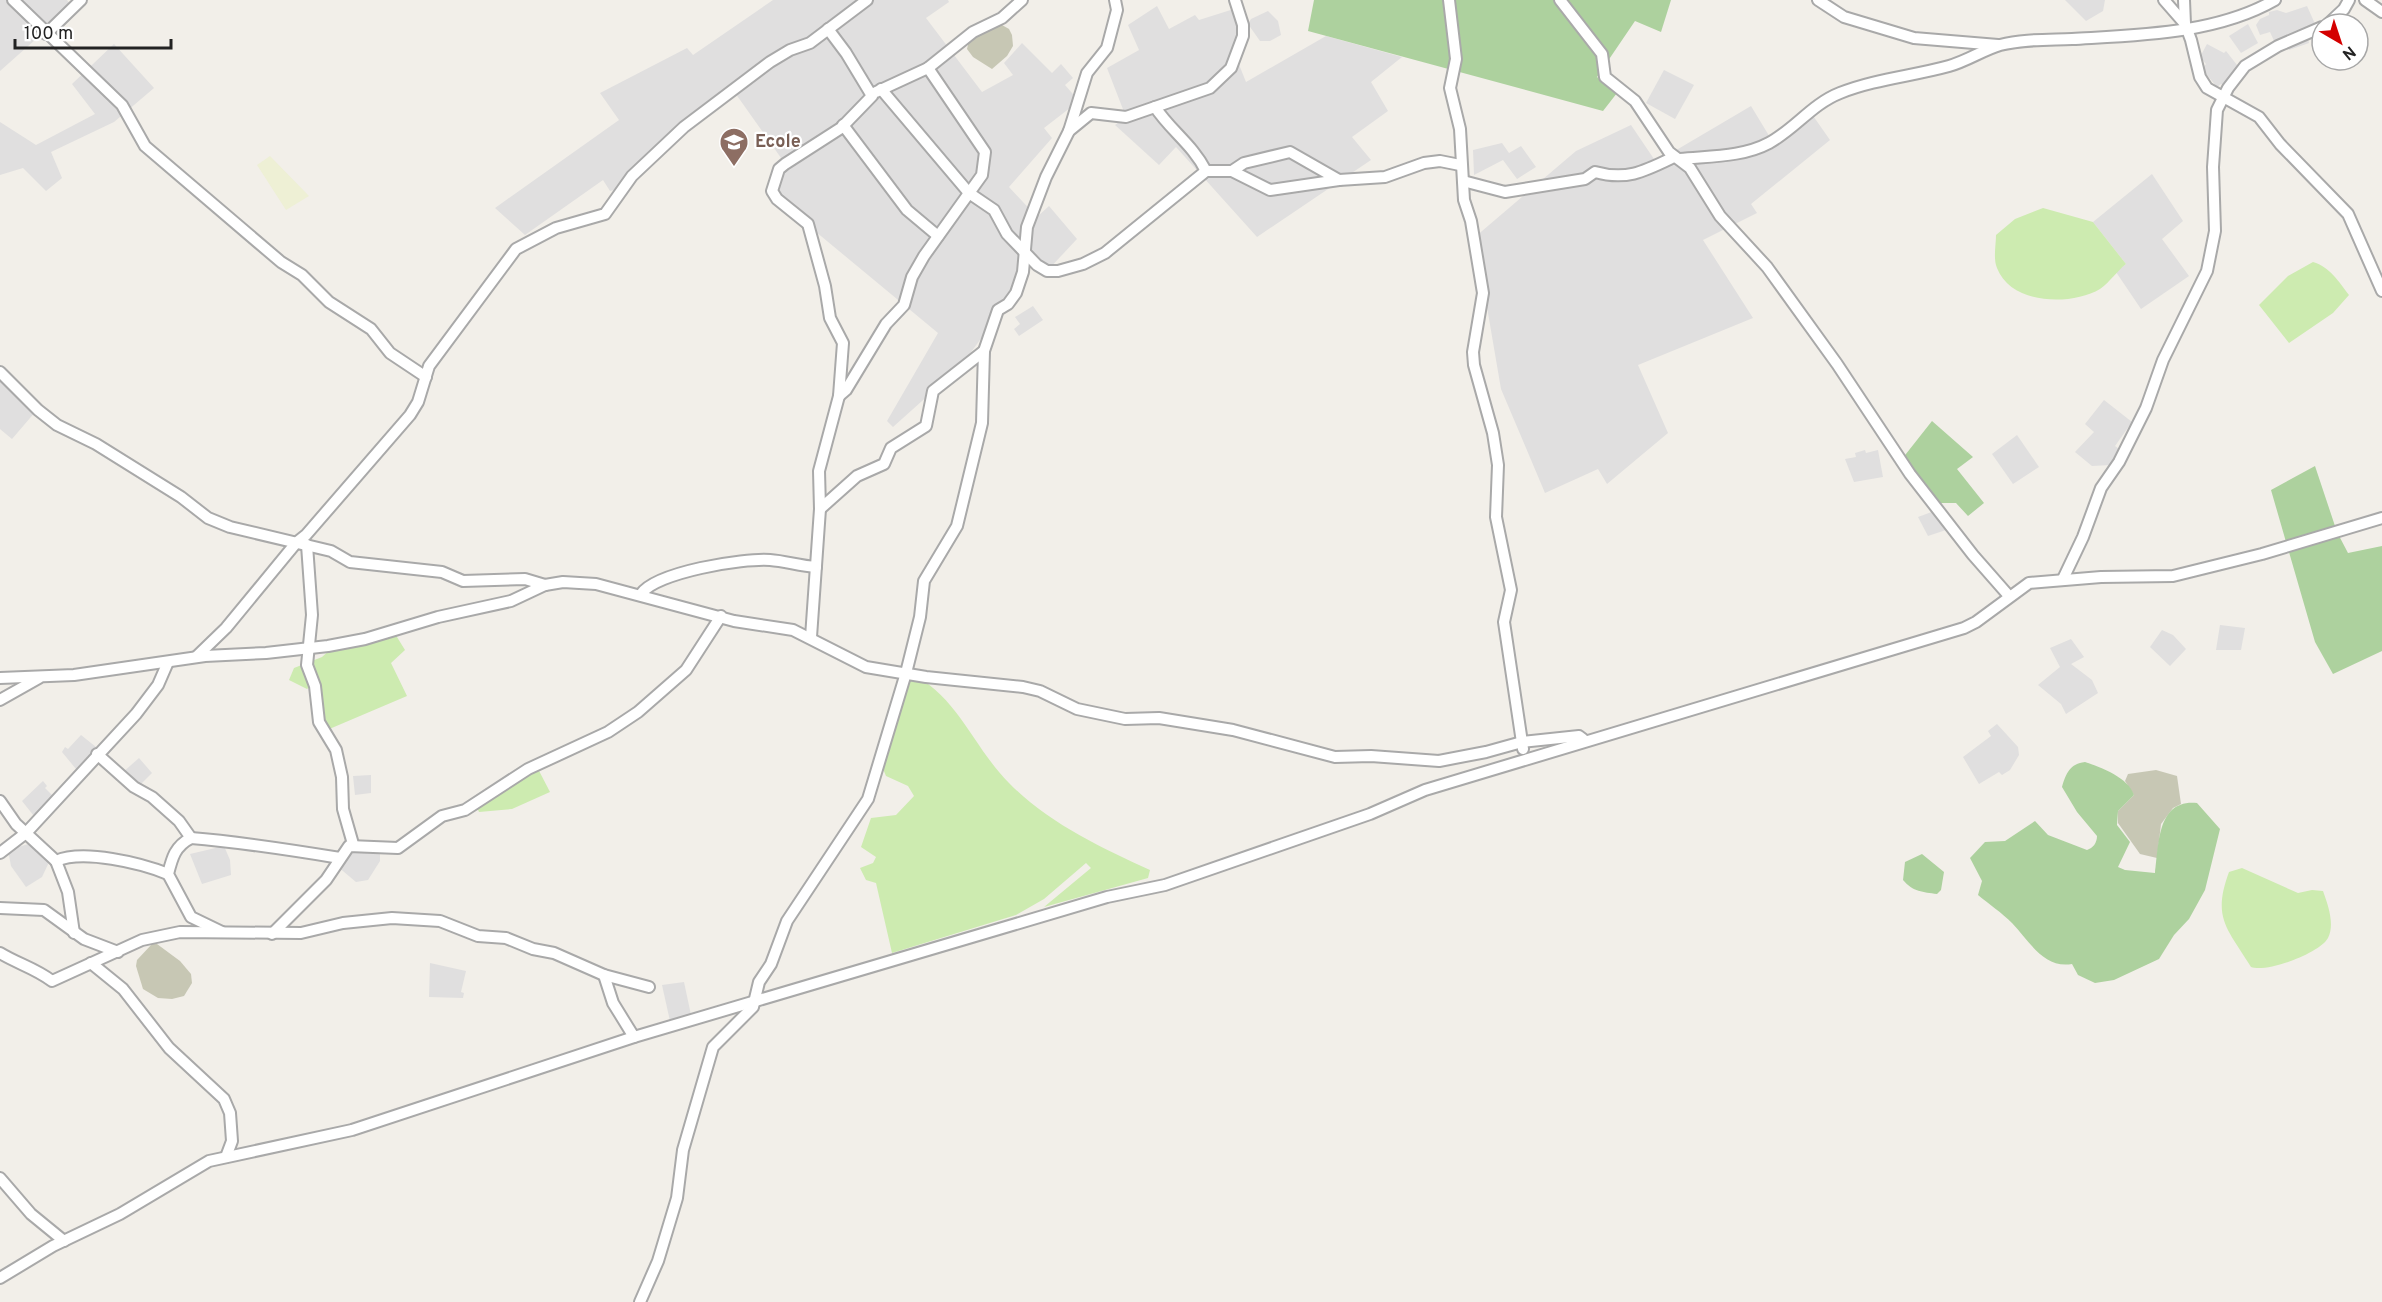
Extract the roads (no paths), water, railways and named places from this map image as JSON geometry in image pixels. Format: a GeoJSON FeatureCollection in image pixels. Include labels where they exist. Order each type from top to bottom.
{"type":"FeatureCollection","features":[{"type":"Feature","properties":{"kind":"street"},"geometry":{"type":"LineString","coordinates":[[13,0],[122,105],[150,150],[274,256],[302,275],[329,302],[371,329],[390,354],[426,377]]}},
{"type":"Feature","properties":{"kind":"street"},"geometry":{"type":"LineString","coordinates":[[46,34],[81,0]]}},
{"type":"Feature","properties":{"kind":"street"},"geometry":{"type":"LineString","coordinates":[[194,658],[226,628],[301,544],[306,535],[410,415],[418,402],[429,366],[516,249],[556,228],[605,214],[632,176],[684,127],[770,62],[810,42],[867,0]]}},
{"type":"Feature","properties":{"kind":"street"},"geometry":{"type":"LineString","coordinates":[[811,637],[820,509],[819,471],[839,396],[843,343],[830,318],[814,241],[806,219],[777,199],[772,191],[776,175],[785,164],[843,125],[881,89],[928,68],[973,32],[1002,18],[1022,0]]}},
{"type":"Feature","properties":{"kind":"street"},"geometry":{"type":"LineString","coordinates":[[640,1302],[658,1261],[677,1198],[683,1150],[713,1047],[754,1002],[759,982],[771,964],[788,921],[868,799],[906,673],[920,617],[924,581],[957,526],[982,423],[984,351],[998,310],[1008,304],[1016,293],[1023,272],[1027,227],[1040,192],[1069,131],[1087,73],[1107,48],[1117,10],[1115,0]]}},
{"type":"Feature","properties":{"kind":"street"},"geometry":{"type":"LineString","coordinates":[[1069,131],[1091,113],[1126,117],[1210,88],[1231,68],[1243,36],[1243,25],[1235,0]]}},
{"type":"Feature","properties":{"kind":"street"},"geometry":{"type":"LineString","coordinates":[[1449,0],[1456,59],[1450,88],[1460,129],[1460,165],[1464,200],[1471,221],[1483,293],[1473,352],[1498,465],[1496,517],[1510,590],[1504,622],[1525,759]]}},
{"type":"Feature","properties":{"kind":"street"},"geometry":{"type":"LineString","coordinates":[[1560,0],[1602,54],[1605,77],[1635,101],[1677,158],[1690,168],[1720,216],[1767,267],[1868,408],[1881,434],[1910,474],[1973,555],[2009,596]]}},
{"type":"Feature","properties":{"kind":"street"},"geometry":{"type":"LineString","coordinates":[[1818,0],[1844,17],[1914,38],[1998,45],[2032,40],[2116,34],[2165,34],[2234,17],[2275,0]]}},
{"type":"Feature","properties":{"kind":"street"},"geometry":{"type":"LineString","coordinates":[[2164,0],[2186,27]]}},
{"type":"Feature","properties":{"kind":"street"},"geometry":{"type":"LineString","coordinates":[[2184,0],[2186,27],[2200,77],[2214,94],[2224,97],[2259,117],[2280,144],[2348,214],[2382,291]]}},
{"type":"Feature","properties":{"kind":"street"},"geometry":{"type":"LineString","coordinates":[[2365,0],[2382,12]]}},
{"type":"Feature","properties":{"kind":"street"},"geometry":{"type":"LineString","coordinates":[[828,29],[846,53],[872,96]]}},
{"type":"Feature","properties":{"kind":"street"},"geometry":{"type":"LineString","coordinates":[[2063,579],[2083,537],[2102,488],[2119,462],[2146,408],[2163,360],[2206,271],[2215,231],[2217,110],[2245,66],[2278,46],[2310,32]]}},
{"type":"Feature","properties":{"kind":"street"},"geometry":{"type":"LineString","coordinates":[[1462,181],[1505,192],[1576,181],[1595,172],[1617,178],[1677,158],[1739,153],[1771,142],[1827,99],[1840,93],[1876,81],[1951,65],[1998,45]]}},
{"type":"Feature","properties":{"kind":"street"},"geometry":{"type":"LineString","coordinates":[[839,396],[846,390],[886,324],[904,305],[912,277],[982,175],[985,152],[928,68]]}},
{"type":"Feature","properties":{"kind":"street"},"geometry":{"type":"LineString","coordinates":[[881,89],[969,193],[994,210],[1007,234],[1037,265],[1047,271],[1058,271],[1083,264],[1114,246],[1206,171],[1232,171],[1270,190],[1339,180],[1385,177],[1424,163],[1440,160],[1460,165]]}},
{"type":"Feature","properties":{"kind":"street"},"geometry":{"type":"LineString","coordinates":[[1155,107],[1165,122],[1196,151],[1206,171]]}},
{"type":"Feature","properties":{"kind":"street"},"geometry":{"type":"LineString","coordinates":[[843,125],[907,210],[939,236]]}},
{"type":"Feature","properties":{"kind":"street"},"geometry":{"type":"LineString","coordinates":[[1232,171],[1244,163],[1290,152],[1339,180]]}},
{"type":"Feature","properties":{"kind":"street"},"geometry":{"type":"LineString","coordinates":[[820,509],[857,476],[884,464],[891,448],[926,426],[933,391],[984,351]]}},
{"type":"Feature","properties":{"kind":"street"},"geometry":{"type":"LineString","coordinates":[[0,372],[38,410],[57,425],[113,454],[181,497],[208,518],[230,527],[331,551],[350,562],[442,572],[463,581],[525,579],[545,585]]}},
{"type":"Feature","properties":{"kind":"street"},"geometry":{"type":"LineString","coordinates":[[0,1278],[64,1241],[120,1214],[193,1169],[226,1157],[352,1130],[634,1037],[1107,897],[1165,885],[1370,814],[1425,790],[1584,740],[1964,628],[1976,622],[2029,583],[2063,579],[2173,576],[2262,554],[2382,518]]}},
{"type":"Feature","properties":{"kind":"street"},"geometry":{"type":"LineString","coordinates":[[301,544],[312,615],[307,648],[309,674],[317,698],[319,722],[336,750],[342,777],[343,808],[353,844]]}},
{"type":"Feature","properties":{"kind":"street"},"geometry":{"type":"LineString","coordinates":[[641,594],[648,586],[668,578],[733,563],[771,560],[816,567]]}},
{"type":"Feature","properties":{"kind":"street"},"geometry":{"type":"LineString","coordinates":[[0,678],[42,676],[194,658],[307,648],[365,639],[428,619],[511,601],[545,585],[563,582],[596,584],[641,594],[734,621],[793,630],[811,637],[840,656],[866,667],[943,679],[994,682],[1023,687],[1040,691],[1077,709],[1125,719],[1159,718],[1233,730],[1335,757],[1371,756],[1439,760],[1486,752],[1522,742],[1579,736],[1584,740]]}},
{"type":"Feature","properties":{"kind":"street"},"geometry":{"type":"LineString","coordinates":[[353,844],[398,848],[436,819],[465,810],[528,769],[608,732],[638,712],[686,670],[721,616]]}},
{"type":"Feature","properties":{"kind":"street"},"geometry":{"type":"LineString","coordinates":[[0,853],[26,833],[136,714],[158,685],[168,662]]}},
{"type":"Feature","properties":{"kind":"street"},"geometry":{"type":"LineString","coordinates":[[0,700],[42,676]]}},
{"type":"Feature","properties":{"kind":"street"},"geometry":{"type":"LineString","coordinates":[[97,754],[134,788],[152,797],[179,822],[191,838]]}},
{"type":"Feature","properties":{"kind":"street"},"geometry":{"type":"LineString","coordinates":[[0,801],[16,824],[56,861],[68,892],[74,933]]}},
{"type":"Feature","properties":{"kind":"street"},"geometry":{"type":"LineString","coordinates":[[168,874],[174,854],[184,841],[191,838],[264,845],[294,852],[340,858]]}},
{"type":"Feature","properties":{"kind":"street"},"geometry":{"type":"LineString","coordinates":[[272,933],[326,880],[340,858],[353,844]]}},
{"type":"Feature","properties":{"kind":"street"},"geometry":{"type":"LineString","coordinates":[[56,861],[89,855],[152,867],[168,874],[191,917],[222,932]]}},
{"type":"Feature","properties":{"kind":"street"},"geometry":{"type":"LineString","coordinates":[[0,908],[44,910],[74,933],[118,952]]}},
{"type":"Feature","properties":{"kind":"street"},"geometry":{"type":"LineString","coordinates":[[0,952],[12,961],[32,967],[52,981],[158,936],[222,932],[301,933],[344,923],[382,919],[440,921],[478,936],[506,938],[533,949],[554,953],[603,975],[649,987]]}},
{"type":"Feature","properties":{"kind":"street"},"geometry":{"type":"LineString","coordinates":[[91,963],[123,989],[169,1048],[224,1099],[230,1113],[232,1141],[226,1157]]}},
{"type":"Feature","properties":{"kind":"street"},"geometry":{"type":"LineString","coordinates":[[603,975],[613,1003],[634,1037]]}},
{"type":"Feature","properties":{"kind":"street"},"geometry":{"type":"LineString","coordinates":[[0,1178],[32,1214],[64,1241]]}},
{"type":"Feature","properties":{"kind":"place","name":"Ecole"},"geometry":{"type":"Point","coordinates":[734,168]}}]}
